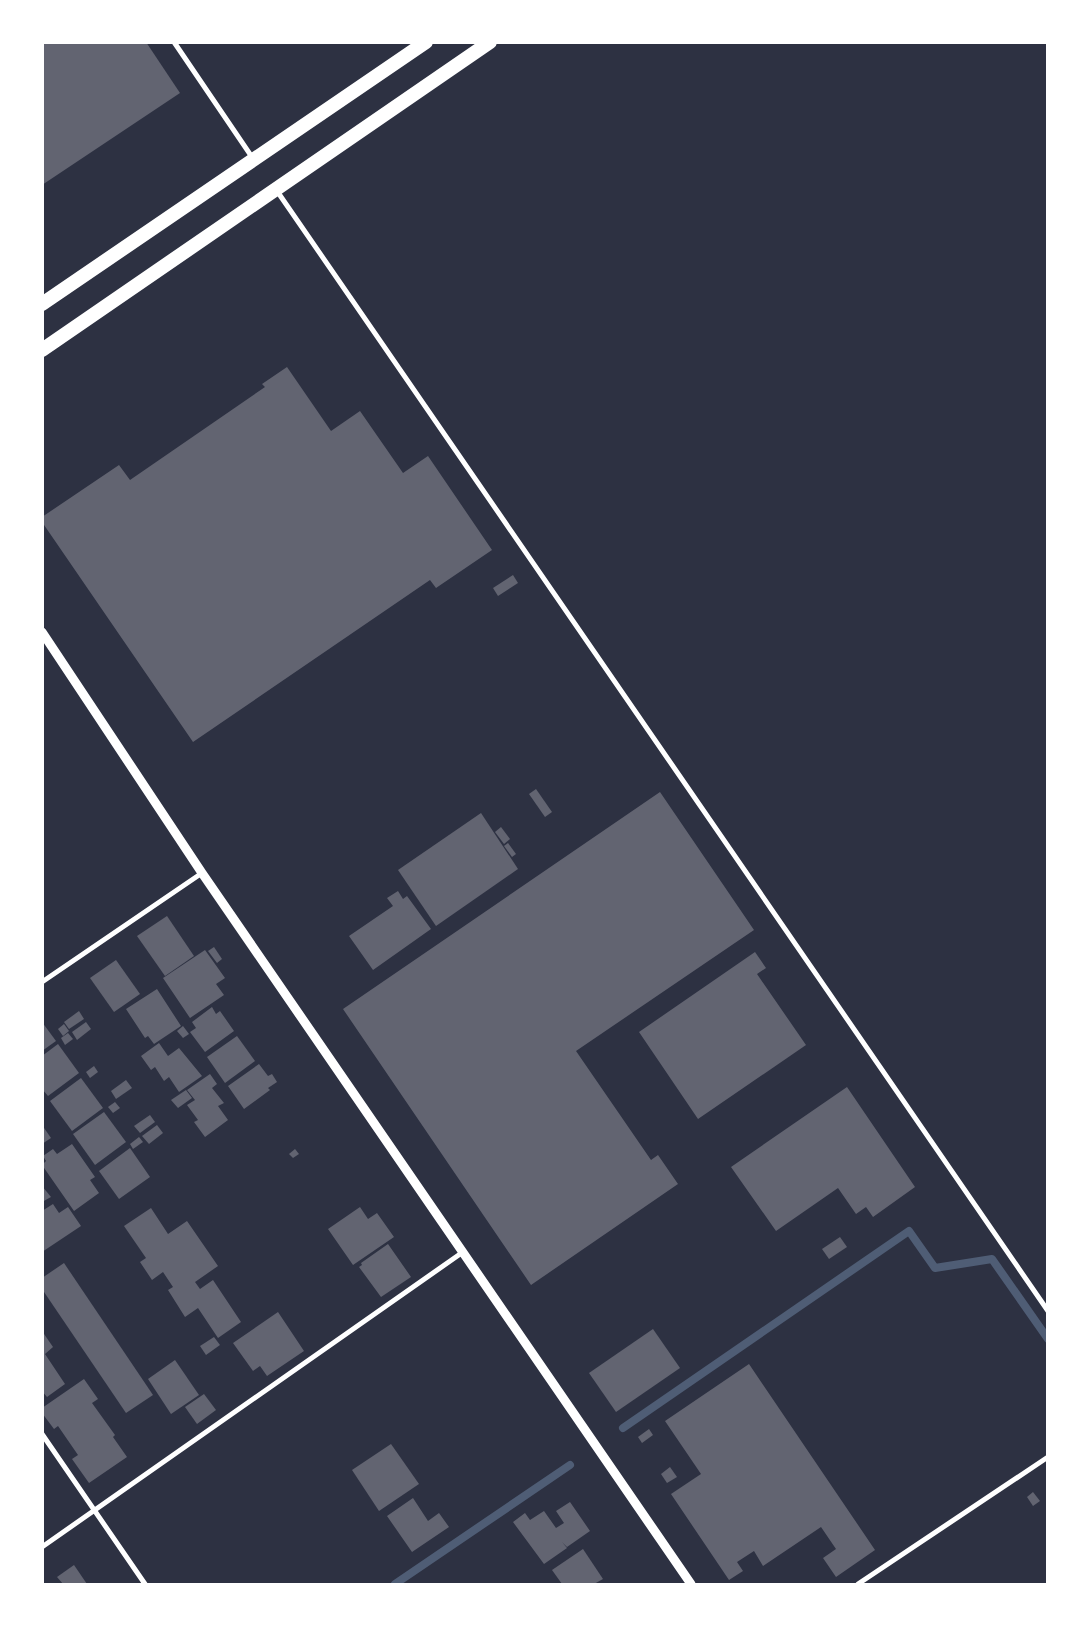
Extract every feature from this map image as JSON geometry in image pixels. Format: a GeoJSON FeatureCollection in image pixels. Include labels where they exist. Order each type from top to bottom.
{"type":"FeatureCollection","features":[{"type":"Feature","properties":{"kind":"highway"},"geometry":{"type":"LineString","coordinates":[[42,304],[426,42]]}},
{"type":"Feature","properties":{"kind":"highway"},"geometry":{"type":"LineString","coordinates":[[42,350],[490,42]]}},
{"type":"Feature","properties":{"kind":"street"},"geometry":{"type":"LineString","coordinates":[[174,42],[254,160]]}},
{"type":"Feature","properties":{"kind":"street"},"geometry":{"type":"LineString","coordinates":[[276,189],[1048,1311]]}},
{"type":"Feature","properties":{"kind":"street"},"geometry":{"type":"LineString","coordinates":[[42,632],[46,643],[202,873],[691,1584]]}},
{"type":"Feature","properties":{"kind":"street"},"geometry":{"type":"LineString","coordinates":[[42,982],[202,873]]}},
{"type":"Feature","properties":{"kind":"street"},"geometry":{"type":"LineString","coordinates":[[42,1547],[463,1252]]}},
{"type":"Feature","properties":{"kind":"street"},"geometry":{"type":"LineString","coordinates":[[42,1434],[145,1584]]}},
{"type":"Feature","properties":{"kind":"street"},"geometry":{"type":"LineString","coordinates":[[858,1584],[1048,1457]]}},
{"type":"Feature","properties":{"kind":"building"},"geometry":{"type":"Polygon","coordinates":[[[42,42],[146,42],[180,93],[42,185],[42,42]]]}},
{"type":"Feature","properties":{"kind":"building"},"geometry":{"type":"Polygon","coordinates":[[[287,367],[331,431],[360,411],[403,473],[428,456],[492,550],[436,588],[430,580],[193,742],[42,522],[42,517],[119,465],[130,480],[265,387],[262,384],[287,367]]]}},
{"type":"Feature","properties":{"kind":"building"},"geometry":{"type":"Polygon","coordinates":[[[513,575],[518,583],[498,596],[493,588],[513,575]]]}},
{"type":"Feature","properties":{"kind":"building"},"geometry":{"type":"Polygon","coordinates":[[[536,789],[552,812],[545,817],[529,794],[536,789]]]}},
{"type":"Feature","properties":{"kind":"building"},"geometry":{"type":"Polygon","coordinates":[[[660,792],[754,930],[576,1051],[651,1160],[658,1155],[678,1184],[531,1285],[343,1009],[660,792]]]}},
{"type":"Feature","properties":{"kind":"building"},"geometry":{"type":"Polygon","coordinates":[[[481,813],[518,869],[436,926],[398,870],[481,813]]]}},
{"type":"Feature","properties":{"kind":"building"},"geometry":{"type":"Polygon","coordinates":[[[501,827],[510,839],[504,844],[495,832],[501,827]]]}},
{"type":"Feature","properties":{"kind":"building"},"geometry":{"type":"Polygon","coordinates":[[[508,843],[516,854],[512,857],[504,846],[508,843]]]}},
{"type":"Feature","properties":{"kind":"building"},"geometry":{"type":"Polygon","coordinates":[[[398,891],[403,899],[407,896],[431,929],[373,970],[349,936],[393,906],[387,898],[398,891]]]}},
{"type":"Feature","properties":{"kind":"building"},"geometry":{"type":"Polygon","coordinates":[[[167,916],[194,956],[165,976],[137,936],[167,916]]]}},
{"type":"Feature","properties":{"kind":"building"},"geometry":{"type":"Polygon","coordinates":[[[214,947],[222,959],[217,963],[208,951],[214,947]]]}},
{"type":"Feature","properties":{"kind":"building"},"geometry":{"type":"Polygon","coordinates":[[[205,950],[225,978],[216,984],[224,995],[190,1018],[163,978],[205,950]]]}},
{"type":"Feature","properties":{"kind":"building"},"geometry":{"type":"Polygon","coordinates":[[[755,952],[766,968],[757,974],[806,1045],[698,1119],[639,1032],[755,952]]]}},
{"type":"Feature","properties":{"kind":"building"},"geometry":{"type":"Polygon","coordinates":[[[116,960],[140,994],[114,1012],[90,978],[116,960]]]}},
{"type":"Feature","properties":{"kind":"building"},"geometry":{"type":"Polygon","coordinates":[[[157,989],[181,1026],[154,1044],[148,1036],[145,1038],[126,1009],[157,989]]]}},
{"type":"Feature","properties":{"kind":"building"},"geometry":{"type":"Polygon","coordinates":[[[212,1007],[216,1014],[220,1011],[234,1031],[205,1052],[190,1032],[196,1028],[192,1022],[212,1007]]]}},
{"type":"Feature","properties":{"kind":"building"},"geometry":{"type":"Polygon","coordinates":[[[79,1011],[84,1019],[69,1029],[64,1022],[79,1011]]]}},
{"type":"Feature","properties":{"kind":"building"},"geometry":{"type":"Polygon","coordinates":[[[42,1022],[56,1041],[42,1051],[42,1022]]]}},
{"type":"Feature","properties":{"kind":"building"},"geometry":{"type":"Polygon","coordinates":[[[86,1022],[91,1029],[77,1040],[72,1032],[86,1022]]]}},
{"type":"Feature","properties":{"kind":"building"},"geometry":{"type":"Polygon","coordinates":[[[64,1024],[69,1031],[63,1036],[58,1029],[64,1024]]]}},
{"type":"Feature","properties":{"kind":"building"},"geometry":{"type":"Polygon","coordinates":[[[183,1026],[189,1034],[183,1038],[177,1031],[183,1026]]]}},
{"type":"Feature","properties":{"kind":"building"},"geometry":{"type":"Polygon","coordinates":[[[68,1033],[73,1039],[65,1045],[61,1038],[68,1033]]]}},
{"type":"Feature","properties":{"kind":"building"},"geometry":{"type":"Polygon","coordinates":[[[237,1036],[255,1061],[225,1083],[207,1057],[237,1036]]]}},
{"type":"Feature","properties":{"kind":"building"},"geometry":{"type":"Polygon","coordinates":[[[159,1043],[168,1056],[179,1048],[202,1076],[179,1092],[169,1077],[164,1081],[155,1067],[151,1070],[141,1056],[159,1043]]]}},
{"type":"Feature","properties":{"kind":"building"},"geometry":{"type":"Polygon","coordinates":[[[58,1044],[79,1073],[48,1096],[42,1089],[42,1056],[58,1044]]]}},
{"type":"Feature","properties":{"kind":"building"},"geometry":{"type":"Polygon","coordinates":[[[259,1064],[268,1076],[272,1074],[277,1082],[268,1088],[270,1090],[244,1109],[228,1086],[259,1064]]]}},
{"type":"Feature","properties":{"kind":"building"},"geometry":{"type":"Polygon","coordinates":[[[94,1066],[98,1072],[90,1078],[86,1072],[94,1066]]]}},
{"type":"Feature","properties":{"kind":"building"},"geometry":{"type":"Polygon","coordinates":[[[210,1074],[217,1084],[212,1088],[224,1103],[218,1106],[228,1120],[205,1137],[194,1122],[198,1120],[187,1105],[195,1100],[187,1090],[210,1074]]]}},
{"type":"Feature","properties":{"kind":"building"},"geometry":{"type":"Polygon","coordinates":[[[81,1078],[103,1108],[72,1131],[50,1101],[81,1078]]]}},
{"type":"Feature","properties":{"kind":"building"},"geometry":{"type":"Polygon","coordinates":[[[126,1080],[132,1088],[116,1099],[111,1091],[126,1080]]]}},
{"type":"Feature","properties":{"kind":"building"},"geometry":{"type":"Polygon","coordinates":[[[847,1087],[915,1187],[873,1217],[866,1207],[856,1214],[838,1188],[776,1231],[731,1167],[847,1087]]]}},
{"type":"Feature","properties":{"kind":"building"},"geometry":{"type":"Polygon","coordinates":[[[186,1090],[192,1098],[178,1108],[171,1100],[186,1090]]]}},
{"type":"Feature","properties":{"kind":"building"},"geometry":{"type":"Polygon","coordinates":[[[115,1102],[120,1108],[113,1113],[108,1107],[115,1102]]]}},
{"type":"Feature","properties":{"kind":"building"},"geometry":{"type":"Polygon","coordinates":[[[104,1112],[126,1142],[95,1165],[73,1134],[104,1112]]]}},
{"type":"Feature","properties":{"kind":"building"},"geometry":{"type":"Polygon","coordinates":[[[150,1115],[155,1122],[140,1133],[134,1126],[150,1115]]]}},
{"type":"Feature","properties":{"kind":"building"},"geometry":{"type":"Polygon","coordinates":[[[42,1125],[51,1138],[42,1144],[42,1125]]]}},
{"type":"Feature","properties":{"kind":"building"},"geometry":{"type":"Polygon","coordinates":[[[157,1125],[163,1133],[149,1144],[142,1136],[157,1125]]]}},
{"type":"Feature","properties":{"kind":"building"},"geometry":{"type":"Polygon","coordinates":[[[139,1137],[143,1142],[133,1149],[130,1144],[139,1137]]]}},
{"type":"Feature","properties":{"kind":"building"},"geometry":{"type":"Polygon","coordinates":[[[72,1144],[95,1177],[90,1180],[99,1193],[74,1211],[42,1165],[46,1161],[43,1156],[53,1149],[57,1154],[72,1144]]]}},
{"type":"Feature","properties":{"kind":"building"},"geometry":{"type":"Polygon","coordinates":[[[130,1148],[150,1177],[119,1199],[99,1171],[130,1148]]]}},
{"type":"Feature","properties":{"kind":"building"},"geometry":{"type":"Polygon","coordinates":[[[295,1149],[299,1154],[293,1158],[289,1154],[295,1149]]]}},
{"type":"Feature","properties":{"kind":"building"},"geometry":{"type":"Polygon","coordinates":[[[42,1186],[51,1197],[42,1202],[42,1186]]]}},
{"type":"Feature","properties":{"kind":"building"},"geometry":{"type":"Polygon","coordinates":[[[53,1204],[59,1213],[68,1207],[81,1226],[42,1252],[42,1211],[53,1204]]]}},
{"type":"Feature","properties":{"kind":"building"},"geometry":{"type":"Polygon","coordinates":[[[360,1207],[368,1219],[377,1213],[394,1237],[353,1265],[328,1229],[360,1207]]]}},
{"type":"Feature","properties":{"kind":"building"},"geometry":{"type":"Polygon","coordinates":[[[151,1208],[168,1234],[187,1221],[218,1266],[195,1282],[200,1289],[213,1280],[241,1322],[218,1338],[198,1308],[185,1317],[168,1290],[173,1287],[163,1272],[152,1280],[140,1262],[146,1258],[124,1226],[151,1208]]]}},
{"type":"Feature","properties":{"kind":"building"},"geometry":{"type":"Polygon","coordinates":[[[840,1237],[847,1247],[829,1259],[822,1249],[840,1237]]]}},
{"type":"Feature","properties":{"kind":"building"},"geometry":{"type":"Polygon","coordinates":[[[388,1244],[411,1277],[381,1297],[359,1267],[362,1265],[361,1263],[388,1244]]]}},
{"type":"Feature","properties":{"kind":"building"},"geometry":{"type":"Polygon","coordinates":[[[64,1263],[153,1395],[126,1413],[42,1289],[42,1278],[64,1263]]]}},
{"type":"Feature","properties":{"kind":"building"},"geometry":{"type":"Polygon","coordinates":[[[278,1312],[304,1351],[267,1376],[260,1366],[253,1371],[233,1343],[278,1312]]]}},
{"type":"Feature","properties":{"kind":"building"},"geometry":{"type":"Polygon","coordinates":[[[653,1329],[680,1368],[616,1412],[589,1373],[653,1329]]]}},
{"type":"Feature","properties":{"kind":"building"},"geometry":{"type":"Polygon","coordinates":[[[42,1331],[53,1347],[45,1354],[65,1384],[47,1397],[42,1391],[42,1331]]]}},
{"type":"Feature","properties":{"kind":"building"},"geometry":{"type":"Polygon","coordinates":[[[214,1337],[220,1345],[206,1355],[200,1346],[214,1337]]]}},
{"type":"Feature","properties":{"kind":"building"},"geometry":{"type":"Polygon","coordinates":[[[175,1360],[199,1395],[171,1414],[148,1379],[175,1360]]]}},
{"type":"Feature","properties":{"kind":"building"},"geometry":{"type":"Polygon","coordinates":[[[749,1364],[875,1550],[836,1577],[823,1558],[836,1549],[821,1527],[763,1566],[754,1551],[737,1562],[743,1571],[729,1580],[671,1494],[701,1474],[665,1421],[749,1364]]]}},
{"type":"Feature","properties":{"kind":"building"},"geometry":{"type":"Polygon","coordinates":[[[84,1379],[98,1399],[92,1403],[115,1435],[113,1437],[127,1457],[89,1483],[72,1459],[78,1455],[58,1426],[54,1429],[42,1413],[42,1408],[84,1379]]]}},
{"type":"Feature","properties":{"kind":"building"},"geometry":{"type":"Polygon","coordinates":[[[204,1394],[216,1410],[197,1424],[185,1407],[204,1394]]]}},
{"type":"Feature","properties":{"kind":"building"},"geometry":{"type":"Polygon","coordinates":[[[649,1429],[653,1435],[642,1443],[638,1437],[649,1429]]]}},
{"type":"Feature","properties":{"kind":"building"},"geometry":{"type":"Polygon","coordinates":[[[391,1444],[419,1484],[379,1511],[352,1470],[391,1444]]]}},
{"type":"Feature","properties":{"kind":"building"},"geometry":{"type":"Polygon","coordinates":[[[670,1467],[677,1477],[667,1483],[661,1474],[670,1467]]]}},
{"type":"Feature","properties":{"kind":"building"},"geometry":{"type":"Polygon","coordinates":[[[1033,1492],[1040,1501],[1033,1506],[1027,1497],[1033,1492]]]}},
{"type":"Feature","properties":{"kind":"building"},"geometry":{"type":"Polygon","coordinates":[[[413,1498],[428,1521],[439,1513],[449,1527],[412,1552],[387,1516],[413,1498]]]}},
{"type":"Feature","properties":{"kind":"building"},"geometry":{"type":"Polygon","coordinates":[[[570,1502],[590,1531],[567,1547],[562,1542],[567,1548],[544,1564],[513,1522],[525,1513],[530,1520],[544,1511],[556,1528],[564,1523],[556,1511],[570,1502]]]}},
{"type":"Feature","properties":{"kind":"building"},"geometry":{"type":"Polygon","coordinates":[[[583,1549],[603,1579],[594,1584],[562,1584],[552,1570],[583,1549]]]}},
{"type":"Feature","properties":{"kind":"building"},"geometry":{"type":"Polygon","coordinates":[[[74,1565],[87,1584],[63,1584],[57,1577],[74,1565]]]}},
{"type":"Feature","properties":{"kind":"waterway"},"geometry":{"type":"LineString","coordinates":[[623,1428],[909,1231],[935,1268],[992,1259],[1048,1339]]}},
{"type":"Feature","properties":{"kind":"waterway"},"geometry":{"type":"LineString","coordinates":[[395,1584],[570,1465]]}}]}
